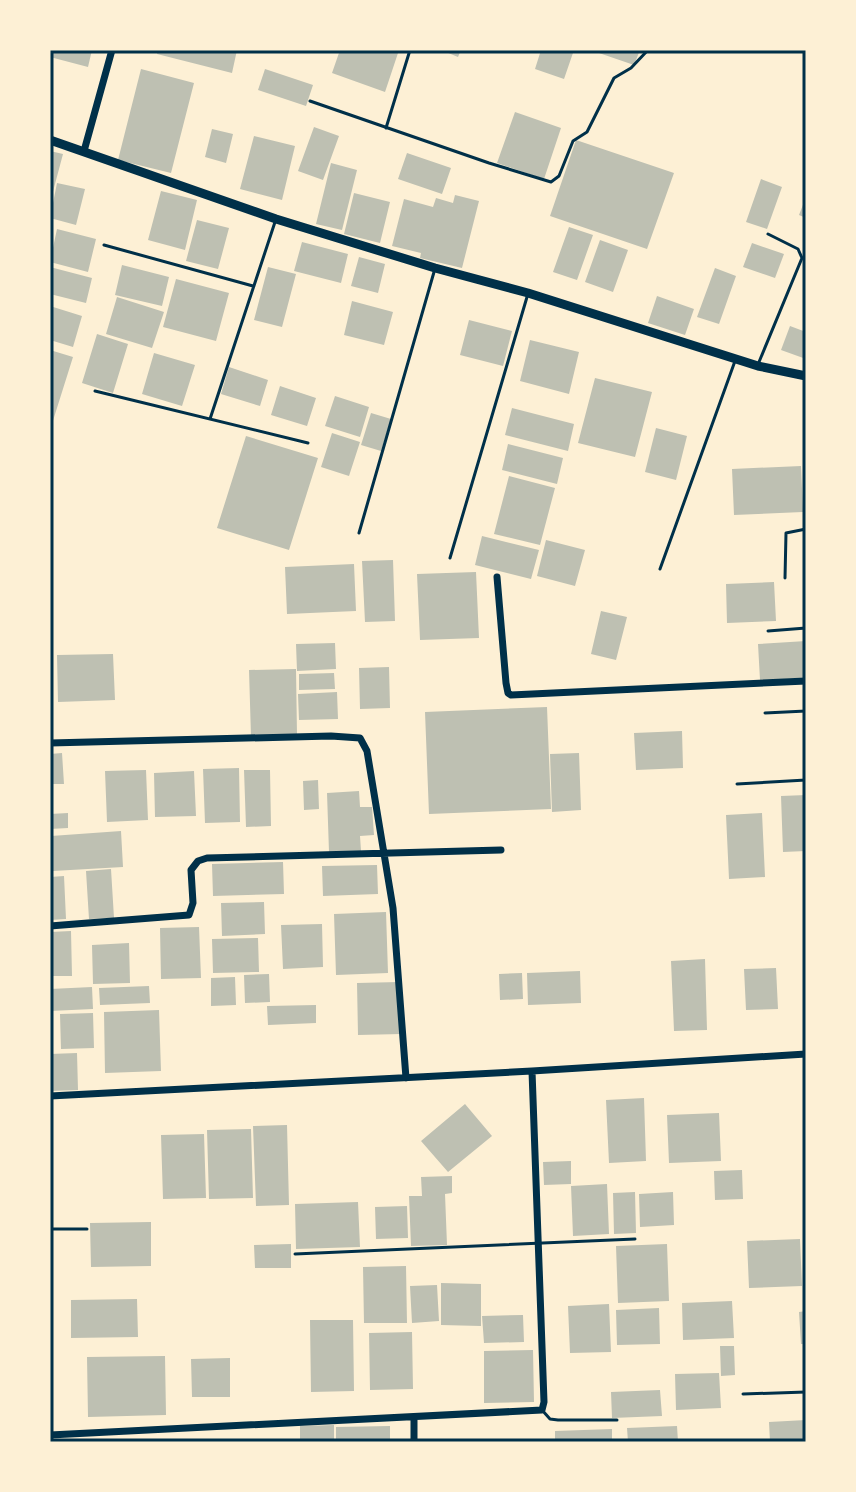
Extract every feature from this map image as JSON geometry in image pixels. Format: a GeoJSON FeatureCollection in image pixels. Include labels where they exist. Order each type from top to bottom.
{"type":"FeatureCollection","features":[{"type":"Feature","properties":{"kind":"street"},"geometry":{"type":"LineString","coordinates":[[84,151],[112,50]]}},
{"type":"Feature","properties":{"kind":"street"},"geometry":{"type":"LineString","coordinates":[[50,140],[276,219],[528,293],[758,366],[806,376]]}},
{"type":"Feature","properties":{"kind":"street"},"geometry":{"type":"LineString","coordinates":[[497,577],[506,683],[511,695],[806,681]]}},
{"type":"Feature","properties":{"kind":"street"},"geometry":{"type":"LineString","coordinates":[[50,743],[331,736],[360,738],[367,751],[386,854],[397,937],[406,1078]]}},
{"type":"Feature","properties":{"kind":"street"},"geometry":{"type":"LineString","coordinates":[[50,926],[189,915],[193,903],[191,870],[198,861],[207,858],[501,850]]}},
{"type":"Feature","properties":{"kind":"street"},"geometry":{"type":"LineString","coordinates":[[50,1096],[806,1054]]}},
{"type":"Feature","properties":{"kind":"street"},"geometry":{"type":"LineString","coordinates":[[50,1435],[542,1410],[532,1071]]}},
{"type":"Feature","properties":{"kind":"street"},"geometry":{"type":"LineString","coordinates":[[414,1418],[414,1442]]}},
{"type":"Feature","properties":{"kind":"lane"},"geometry":{"type":"LineString","coordinates":[[386,128],[410,50]]}},
{"type":"Feature","properties":{"kind":"lane"},"geometry":{"type":"LineString","coordinates":[[310,101],[551,182],[559,176],[573,141],[587,132],[614,78],[631,68],[648,50]]}},
{"type":"Feature","properties":{"kind":"lane"},"geometry":{"type":"LineString","coordinates":[[210,419],[276,219]]}},
{"type":"Feature","properties":{"kind":"lane"},"geometry":{"type":"LineString","coordinates":[[758,366],[802,258],[798,249],[768,234]]}},
{"type":"Feature","properties":{"kind":"lane"},"geometry":{"type":"LineString","coordinates":[[104,245],[253,286]]}},
{"type":"Feature","properties":{"kind":"lane"},"geometry":{"type":"LineString","coordinates":[[359,533],[435,268]]}},
{"type":"Feature","properties":{"kind":"lane"},"geometry":{"type":"LineString","coordinates":[[450,558],[528,293]]}},
{"type":"Feature","properties":{"kind":"lane"},"geometry":{"type":"LineString","coordinates":[[660,569],[736,358]]}},
{"type":"Feature","properties":{"kind":"lane"},"geometry":{"type":"LineString","coordinates":[[95,391],[308,443]]}},
{"type":"Feature","properties":{"kind":"lane"},"geometry":{"type":"LineString","coordinates":[[785,578],[786,533],[806,529]]}},
{"type":"Feature","properties":{"kind":"lane"},"geometry":{"type":"LineString","coordinates":[[768,631],[806,628]]}},
{"type":"Feature","properties":{"kind":"lane"},"geometry":{"type":"LineString","coordinates":[[765,713],[806,711]]}},
{"type":"Feature","properties":{"kind":"lane"},"geometry":{"type":"LineString","coordinates":[[737,784],[806,780]]}},
{"type":"Feature","properties":{"kind":"lane"},"geometry":{"type":"LineString","coordinates":[[50,1229],[87,1229]]}},
{"type":"Feature","properties":{"kind":"lane"},"geometry":{"type":"LineString","coordinates":[[295,1254],[635,1239]]}},
{"type":"Feature","properties":{"kind":"lane"},"geometry":{"type":"LineString","coordinates":[[743,1394],[806,1392]]}},
{"type":"Feature","properties":{"kind":"lane"},"geometry":{"type":"LineString","coordinates":[[542,1410],[550,1419],[617,1420]]}},
{"type":"Feature","properties":{"kind":"building"},"geometry":{"type":"Polygon","coordinates":[[[50,50],[92,50],[88,67],[50,57],[50,50]]]}},
{"type":"Feature","properties":{"kind":"building"},"geometry":{"type":"Polygon","coordinates":[[[158,50],[237,50],[232,73],[157,54],[158,50]]]}},
{"type":"Feature","properties":{"kind":"building"},"geometry":{"type":"Polygon","coordinates":[[[340,50],[390,50],[398,53],[385,92],[332,73],[340,50]]]}},
{"type":"Feature","properties":{"kind":"building"},"geometry":{"type":"Polygon","coordinates":[[[441,50],[461,50],[458,57],[441,50]]]}},
{"type":"Feature","properties":{"kind":"building"},"geometry":{"type":"Polygon","coordinates":[[[541,50],[574,50],[564,79],[535,69],[541,50]]]}},
{"type":"Feature","properties":{"kind":"building"},"geometry":{"type":"Polygon","coordinates":[[[600,50],[640,50],[634,65],[599,53],[600,50]]]}},
{"type":"Feature","properties":{"kind":"building"},"geometry":{"type":"Polygon","coordinates":[[[141,69],[194,83],[171,173],[118,160],[141,69]]]}},
{"type":"Feature","properties":{"kind":"building"},"geometry":{"type":"Polygon","coordinates":[[[265,69],[313,85],[306,106],[258,90],[265,69]]]}},
{"type":"Feature","properties":{"kind":"building"},"geometry":{"type":"Polygon","coordinates":[[[515,112],[561,128],[544,179],[497,163],[515,112]]]}},
{"type":"Feature","properties":{"kind":"building"},"geometry":{"type":"Polygon","coordinates":[[[314,127],[339,136],[323,180],[298,171],[314,127]]]}},
{"type":"Feature","properties":{"kind":"building"},"geometry":{"type":"Polygon","coordinates":[[[212,129],[233,134],[226,163],[205,157],[212,129]]]}},
{"type":"Feature","properties":{"kind":"building"},"geometry":{"type":"Polygon","coordinates":[[[254,136],[295,146],[282,200],[240,189],[254,136]]]}},
{"type":"Feature","properties":{"kind":"building"},"geometry":{"type":"Polygon","coordinates":[[[576,140],[674,173],[647,249],[550,216],[576,140]]]}},
{"type":"Feature","properties":{"kind":"building"},"geometry":{"type":"Polygon","coordinates":[[[50,151],[63,154],[51,199],[50,199],[50,151]]]}},
{"type":"Feature","properties":{"kind":"building"},"geometry":{"type":"Polygon","coordinates":[[[407,153],[451,168],[442,194],[398,179],[407,153]]]}},
{"type":"Feature","properties":{"kind":"building"},"geometry":{"type":"Polygon","coordinates":[[[331,163],[357,170],[342,230],[316,224],[331,163]]]}},
{"type":"Feature","properties":{"kind":"building"},"geometry":{"type":"Polygon","coordinates":[[[761,179],[782,187],[767,229],[746,222],[761,179]]]}},
{"type":"Feature","properties":{"kind":"building"},"geometry":{"type":"Polygon","coordinates":[[[57,183],[85,189],[76,225],[50,218],[57,183]]]}},
{"type":"Feature","properties":{"kind":"building"},"geometry":{"type":"Polygon","coordinates":[[[161,191],[197,200],[185,250],[148,240],[161,191]]]}},
{"type":"Feature","properties":{"kind":"building"},"geometry":{"type":"Polygon","coordinates":[[[354,193],[390,202],[380,243],[344,234],[354,193]]]}},
{"type":"Feature","properties":{"kind":"building"},"geometry":{"type":"Polygon","coordinates":[[[455,195],[479,201],[462,268],[420,258],[421,253],[392,246],[404,199],[433,207],[436,198],[453,203],[455,195]]]}},
{"type":"Feature","properties":{"kind":"building"},"geometry":{"type":"Polygon","coordinates":[[[806,197],[806,218],[799,215],[806,197]]]}},
{"type":"Feature","properties":{"kind":"building"},"geometry":{"type":"Polygon","coordinates":[[[197,220],[229,228],[218,269],[186,261],[197,220]]]}},
{"type":"Feature","properties":{"kind":"building"},"geometry":{"type":"Polygon","coordinates":[[[569,227],[593,235],[577,280],[553,272],[569,227]]]}},
{"type":"Feature","properties":{"kind":"building"},"geometry":{"type":"Polygon","coordinates":[[[57,229],[96,239],[88,272],[50,262],[57,229]]]}},
{"type":"Feature","properties":{"kind":"building"},"geometry":{"type":"Polygon","coordinates":[[[600,240],[628,250],[613,292],[585,282],[600,240]]]}},
{"type":"Feature","properties":{"kind":"building"},"geometry":{"type":"Polygon","coordinates":[[[302,242],[348,254],[341,283],[294,271],[302,242]]]}},
{"type":"Feature","properties":{"kind":"building"},"geometry":{"type":"Polygon","coordinates":[[[752,243],[784,254],[775,278],[743,267],[752,243]]]}},
{"type":"Feature","properties":{"kind":"building"},"geometry":{"type":"Polygon","coordinates":[[[359,257],[385,264],[378,293],[351,286],[359,257]]]}},
{"type":"Feature","properties":{"kind":"building"},"geometry":{"type":"Polygon","coordinates":[[[122,265],[169,277],[162,306],[115,295],[122,265]]]}},
{"type":"Feature","properties":{"kind":"building"},"geometry":{"type":"Polygon","coordinates":[[[50,267],[92,278],[86,303],[50,294],[50,267]]]}},
{"type":"Feature","properties":{"kind":"building"},"geometry":{"type":"Polygon","coordinates":[[[268,267],[296,274],[282,327],[254,320],[268,267]]]}},
{"type":"Feature","properties":{"kind":"building"},"geometry":{"type":"Polygon","coordinates":[[[715,268],[736,276],[719,324],[697,317],[715,268]]]}},
{"type":"Feature","properties":{"kind":"building"},"geometry":{"type":"Polygon","coordinates":[[[176,279],[229,293],[216,341],[163,327],[176,279]]]}},
{"type":"Feature","properties":{"kind":"building"},"geometry":{"type":"Polygon","coordinates":[[[657,296],[694,309],[685,335],[648,323],[657,296]]]}},
{"type":"Feature","properties":{"kind":"building"},"geometry":{"type":"Polygon","coordinates":[[[117,297],[164,312],[152,348],[106,334],[117,297]]]}},
{"type":"Feature","properties":{"kind":"building"},"geometry":{"type":"Polygon","coordinates":[[[352,301],[393,312],[384,345],[344,335],[352,301]]]}},
{"type":"Feature","properties":{"kind":"building"},"geometry":{"type":"Polygon","coordinates":[[[50,306],[82,316],[73,347],[50,340],[50,306]]]}},
{"type":"Feature","properties":{"kind":"building"},"geometry":{"type":"Polygon","coordinates":[[[469,320],[512,331],[503,366],[460,355],[469,320]]]}},
{"type":"Feature","properties":{"kind":"building"},"geometry":{"type":"Polygon","coordinates":[[[790,326],[806,332],[806,359],[781,350],[790,326]]]}},
{"type":"Feature","properties":{"kind":"building"},"geometry":{"type":"Polygon","coordinates":[[[97,334],[128,344],[113,393],[82,383],[97,334]]]}},
{"type":"Feature","properties":{"kind":"building"},"geometry":{"type":"Polygon","coordinates":[[[530,340],[579,352],[569,394],[520,381],[530,340]]]}},
{"type":"Feature","properties":{"kind":"building"},"geometry":{"type":"Polygon","coordinates":[[[50,350],[73,357],[51,427],[50,427],[50,350]]]}},
{"type":"Feature","properties":{"kind":"building"},"geometry":{"type":"Polygon","coordinates":[[[154,353],[195,365],[182,406],[142,394],[154,353]]]}},
{"type":"Feature","properties":{"kind":"building"},"geometry":{"type":"Polygon","coordinates":[[[229,367],[268,380],[260,406],[221,394],[229,367]]]}},
{"type":"Feature","properties":{"kind":"building"},"geometry":{"type":"Polygon","coordinates":[[[595,378],[652,392],[635,457],[578,443],[595,378]]]}},
{"type":"Feature","properties":{"kind":"building"},"geometry":{"type":"Polygon","coordinates":[[[280,386],[316,398],[307,426],[271,415],[280,386]]]}},
{"type":"Feature","properties":{"kind":"building"},"geometry":{"type":"Polygon","coordinates":[[[335,396],[369,407],[360,437],[325,426],[335,396]]]}},
{"type":"Feature","properties":{"kind":"building"},"geometry":{"type":"Polygon","coordinates":[[[512,408],[574,424],[568,451],[505,435],[512,408]]]}},
{"type":"Feature","properties":{"kind":"building"},"geometry":{"type":"Polygon","coordinates":[[[371,413],[391,419],[381,451],[361,445],[371,413]]]}},
{"type":"Feature","properties":{"kind":"building"},"geometry":{"type":"Polygon","coordinates":[[[656,428],[687,436],[676,480],[645,472],[656,428]]]}},
{"type":"Feature","properties":{"kind":"building"},"geometry":{"type":"Polygon","coordinates":[[[332,433],[360,442],[349,476],[321,467],[332,433]]]}},
{"type":"Feature","properties":{"kind":"building"},"geometry":{"type":"Polygon","coordinates":[[[246,436],[318,458],[289,550],[217,528],[246,436]]]}},
{"type":"Feature","properties":{"kind":"building"},"geometry":{"type":"Polygon","coordinates":[[[508,444],[563,458],[557,484],[502,470],[508,444]]]}},
{"type":"Feature","properties":{"kind":"building"},"geometry":{"type":"Polygon","coordinates":[[[801,466],[803,512],[734,515],[732,469],[801,466]]]}},
{"type":"Feature","properties":{"kind":"building"},"geometry":{"type":"Polygon","coordinates":[[[509,476],[555,488],[540,545],[494,534],[509,476]]]}},
{"type":"Feature","properties":{"kind":"building"},"geometry":{"type":"Polygon","coordinates":[[[482,536],[539,550],[531,579],[475,565],[482,536]]]}},
{"type":"Feature","properties":{"kind":"building"},"geometry":{"type":"Polygon","coordinates":[[[546,540],[585,550],[575,586],[537,576],[546,540]]]}},
{"type":"Feature","properties":{"kind":"building"},"geometry":{"type":"Polygon","coordinates":[[[393,560],[395,621],[365,622],[362,561],[393,560]]]}},
{"type":"Feature","properties":{"kind":"building"},"geometry":{"type":"Polygon","coordinates":[[[354,564],[356,611],[287,614],[285,567],[354,564]]]}},
{"type":"Feature","properties":{"kind":"building"},"geometry":{"type":"Polygon","coordinates":[[[476,572],[479,638],[420,640],[417,574],[476,572]]]}},
{"type":"Feature","properties":{"kind":"building"},"geometry":{"type":"Polygon","coordinates":[[[774,582],[776,621],[727,623],[726,584],[774,582]]]}},
{"type":"Feature","properties":{"kind":"building"},"geometry":{"type":"Polygon","coordinates":[[[601,611],[627,617],[616,660],[591,654],[601,611]]]}},
{"type":"Feature","properties":{"kind":"building"},"geometry":{"type":"Polygon","coordinates":[[[806,641],[806,678],[760,680],[758,644],[806,641]]]}},
{"type":"Feature","properties":{"kind":"building"},"geometry":{"type":"Polygon","coordinates":[[[335,643],[336,669],[297,671],[296,644],[335,643]]]}},
{"type":"Feature","properties":{"kind":"building"},"geometry":{"type":"Polygon","coordinates":[[[113,654],[115,700],[58,702],[57,655],[113,654]]]}},
{"type":"Feature","properties":{"kind":"building"},"geometry":{"type":"Polygon","coordinates":[[[389,667],[390,708],[360,709],[359,668],[389,667]]]}},
{"type":"Feature","properties":{"kind":"building"},"geometry":{"type":"Polygon","coordinates":[[[296,669],[297,735],[251,737],[249,670],[296,669]]]}},
{"type":"Feature","properties":{"kind":"building"},"geometry":{"type":"Polygon","coordinates":[[[334,673],[335,689],[299,690],[299,674],[334,673]]]}},
{"type":"Feature","properties":{"kind":"building"},"geometry":{"type":"Polygon","coordinates":[[[337,692],[338,719],[299,720],[298,694],[337,692]]]}},
{"type":"Feature","properties":{"kind":"building"},"geometry":{"type":"Polygon","coordinates":[[[547,707],[551,809],[429,814],[425,712],[547,707]]]}},
{"type":"Feature","properties":{"kind":"building"},"geometry":{"type":"Polygon","coordinates":[[[682,731],[683,768],[636,770],[634,733],[682,731]]]}},
{"type":"Feature","properties":{"kind":"building"},"geometry":{"type":"Polygon","coordinates":[[[62,753],[64,784],[50,784],[50,754],[62,753]]]}},
{"type":"Feature","properties":{"kind":"building"},"geometry":{"type":"Polygon","coordinates":[[[579,753],[581,810],[552,812],[550,754],[579,753]]]}},
{"type":"Feature","properties":{"kind":"building"},"geometry":{"type":"Polygon","coordinates":[[[239,768],[240,822],[205,823],[203,769],[239,768]]]}},
{"type":"Feature","properties":{"kind":"building"},"geometry":{"type":"Polygon","coordinates":[[[146,770],[148,820],[107,822],[105,771],[146,770]]]}},
{"type":"Feature","properties":{"kind":"building"},"geometry":{"type":"Polygon","coordinates":[[[244,770],[270,770],[271,826],[246,827],[244,770]]]}},
{"type":"Feature","properties":{"kind":"building"},"geometry":{"type":"Polygon","coordinates":[[[194,771],[196,816],[155,817],[154,773],[194,771]]]}},
{"type":"Feature","properties":{"kind":"building"},"geometry":{"type":"Polygon","coordinates":[[[318,780],[319,809],[304,810],[303,781],[318,780]]]}},
{"type":"Feature","properties":{"kind":"building"},"geometry":{"type":"Polygon","coordinates":[[[359,791],[360,807],[372,807],[374,835],[360,836],[361,851],[329,852],[327,793],[359,791]]]}},
{"type":"Feature","properties":{"kind":"building"},"geometry":{"type":"Polygon","coordinates":[[[806,795],[806,851],[783,852],[781,796],[806,795]]]}},
{"type":"Feature","properties":{"kind":"building"},"geometry":{"type":"Polygon","coordinates":[[[68,813],[68,828],[50,829],[50,814],[68,813]]]}},
{"type":"Feature","properties":{"kind":"building"},"geometry":{"type":"Polygon","coordinates":[[[762,813],[765,877],[729,879],[726,815],[762,813]]]}},
{"type":"Feature","properties":{"kind":"building"},"geometry":{"type":"Polygon","coordinates":[[[121,831],[123,867],[53,871],[51,836],[121,831]]]}},
{"type":"Feature","properties":{"kind":"building"},"geometry":{"type":"Polygon","coordinates":[[[283,862],[284,894],[213,896],[212,864],[283,862]]]}},
{"type":"Feature","properties":{"kind":"building"},"geometry":{"type":"Polygon","coordinates":[[[377,865],[378,894],[323,896],[322,866],[377,865]]]}},
{"type":"Feature","properties":{"kind":"building"},"geometry":{"type":"Polygon","coordinates":[[[111,869],[114,918],[89,919],[86,871],[111,869]]]}},
{"type":"Feature","properties":{"kind":"building"},"geometry":{"type":"Polygon","coordinates":[[[64,876],[66,919],[50,920],[50,877],[64,876]]]}},
{"type":"Feature","properties":{"kind":"building"},"geometry":{"type":"Polygon","coordinates":[[[264,902],[265,934],[222,936],[221,903],[264,902]]]}},
{"type":"Feature","properties":{"kind":"building"},"geometry":{"type":"Polygon","coordinates":[[[386,912],[388,973],[336,975],[334,914],[386,912]]]}},
{"type":"Feature","properties":{"kind":"building"},"geometry":{"type":"Polygon","coordinates":[[[322,924],[323,967],[283,969],[281,925],[322,924]]]}},
{"type":"Feature","properties":{"kind":"building"},"geometry":{"type":"Polygon","coordinates":[[[199,927],[201,978],[161,979],[160,928],[199,927]]]}},
{"type":"Feature","properties":{"kind":"building"},"geometry":{"type":"Polygon","coordinates":[[[71,931],[72,976],[50,976],[50,932],[71,931]]]}},
{"type":"Feature","properties":{"kind":"building"},"geometry":{"type":"Polygon","coordinates":[[[258,938],[259,972],[213,973],[212,939],[258,938]]]}},
{"type":"Feature","properties":{"kind":"building"},"geometry":{"type":"Polygon","coordinates":[[[129,943],[130,983],[93,984],[92,945],[129,943]]]}},
{"type":"Feature","properties":{"kind":"building"},"geometry":{"type":"Polygon","coordinates":[[[705,959],[707,1030],[674,1031],[671,961],[705,959]]]}},
{"type":"Feature","properties":{"kind":"building"},"geometry":{"type":"Polygon","coordinates":[[[776,968],[778,1009],[746,1010],[744,969],[776,968]]]}},
{"type":"Feature","properties":{"kind":"building"},"geometry":{"type":"Polygon","coordinates":[[[580,971],[581,1003],[528,1005],[527,973],[580,971]]]}},
{"type":"Feature","properties":{"kind":"building"},"geometry":{"type":"Polygon","coordinates":[[[522,973],[523,999],[500,1000],[499,974],[522,973]]]}},
{"type":"Feature","properties":{"kind":"building"},"geometry":{"type":"Polygon","coordinates":[[[269,974],[270,1002],[245,1003],[244,975],[269,974]]]}},
{"type":"Feature","properties":{"kind":"building"},"geometry":{"type":"Polygon","coordinates":[[[235,977],[236,1005],[211,1006],[211,978],[235,977]]]}},
{"type":"Feature","properties":{"kind":"building"},"geometry":{"type":"Polygon","coordinates":[[[399,982],[401,1034],[358,1035],[357,983],[399,982]]]}},
{"type":"Feature","properties":{"kind":"building"},"geometry":{"type":"Polygon","coordinates":[[[149,986],[150,1003],[100,1005],[99,988],[149,986]]]}},
{"type":"Feature","properties":{"kind":"building"},"geometry":{"type":"Polygon","coordinates":[[[92,987],[93,1009],[50,1011],[50,989],[92,987]]]}},
{"type":"Feature","properties":{"kind":"building"},"geometry":{"type":"Polygon","coordinates":[[[316,1005],[316,1023],[268,1025],[267,1006],[316,1005]]]}},
{"type":"Feature","properties":{"kind":"building"},"geometry":{"type":"Polygon","coordinates":[[[159,1010],[161,1071],[105,1073],[104,1012],[159,1010]]]}},
{"type":"Feature","properties":{"kind":"building"},"geometry":{"type":"Polygon","coordinates":[[[93,1013],[94,1048],[61,1049],[60,1014],[93,1013]]]}},
{"type":"Feature","properties":{"kind":"building"},"geometry":{"type":"Polygon","coordinates":[[[77,1053],[78,1090],[50,1091],[50,1054],[77,1053]]]}},
{"type":"Feature","properties":{"kind":"building"},"geometry":{"type":"Polygon","coordinates":[[[644,1098],[646,1161],[609,1163],[606,1100],[644,1098]]]}},
{"type":"Feature","properties":{"kind":"building"},"geometry":{"type":"Polygon","coordinates":[[[465,1104],[492,1136],[448,1172],[421,1141],[465,1104]]]}},
{"type":"Feature","properties":{"kind":"building"},"geometry":{"type":"Polygon","coordinates":[[[719,1113],[721,1161],[669,1163],[667,1115],[719,1113]]]}},
{"type":"Feature","properties":{"kind":"building"},"geometry":{"type":"Polygon","coordinates":[[[287,1125],[289,1205],[256,1206],[253,1126],[287,1125]]]}},
{"type":"Feature","properties":{"kind":"building"},"geometry":{"type":"Polygon","coordinates":[[[251,1129],[253,1198],[209,1199],[207,1130],[251,1129]]]}},
{"type":"Feature","properties":{"kind":"building"},"geometry":{"type":"Polygon","coordinates":[[[204,1134],[206,1198],[163,1199],[161,1135],[204,1134]]]}},
{"type":"Feature","properties":{"kind":"building"},"geometry":{"type":"Polygon","coordinates":[[[571,1161],[571,1184],[544,1185],[543,1162],[571,1161]]]}},
{"type":"Feature","properties":{"kind":"building"},"geometry":{"type":"Polygon","coordinates":[[[742,1170],[743,1199],[715,1200],[714,1171],[742,1170]]]}},
{"type":"Feature","properties":{"kind":"building"},"geometry":{"type":"Polygon","coordinates":[[[452,1176],[452,1193],[445,1194],[447,1245],[411,1246],[409,1196],[422,1196],[421,1177],[452,1176]]]}},
{"type":"Feature","properties":{"kind":"building"},"geometry":{"type":"Polygon","coordinates":[[[607,1184],[609,1234],[573,1236],[571,1186],[607,1184]]]}},
{"type":"Feature","properties":{"kind":"building"},"geometry":{"type":"Polygon","coordinates":[[[635,1192],[636,1233],[614,1234],[613,1193],[635,1192]]]}},
{"type":"Feature","properties":{"kind":"building"},"geometry":{"type":"Polygon","coordinates":[[[673,1192],[674,1225],[640,1227],[639,1194],[673,1192]]]}},
{"type":"Feature","properties":{"kind":"building"},"geometry":{"type":"Polygon","coordinates":[[[358,1202],[360,1247],[296,1249],[295,1204],[358,1202]]]}},
{"type":"Feature","properties":{"kind":"building"},"geometry":{"type":"Polygon","coordinates":[[[407,1206],[408,1238],[376,1239],[375,1207],[407,1206]]]}},
{"type":"Feature","properties":{"kind":"building"},"geometry":{"type":"Polygon","coordinates":[[[151,1222],[151,1266],[91,1267],[90,1223],[151,1222]]]}},
{"type":"Feature","properties":{"kind":"building"},"geometry":{"type":"Polygon","coordinates":[[[800,1239],[802,1286],[749,1288],[747,1241],[800,1239]]]}},
{"type":"Feature","properties":{"kind":"building"},"geometry":{"type":"Polygon","coordinates":[[[291,1244],[291,1268],[255,1268],[254,1245],[291,1244]]]}},
{"type":"Feature","properties":{"kind":"building"},"geometry":{"type":"Polygon","coordinates":[[[667,1244],[669,1301],[618,1303],[616,1246],[667,1244]]]}},
{"type":"Feature","properties":{"kind":"building"},"geometry":{"type":"Polygon","coordinates":[[[406,1266],[407,1323],[364,1323],[363,1267],[406,1266]]]}},
{"type":"Feature","properties":{"kind":"building"},"geometry":{"type":"Polygon","coordinates":[[[441,1283],[481,1284],[481,1326],[441,1325],[441,1283]]]}},
{"type":"Feature","properties":{"kind":"building"},"geometry":{"type":"Polygon","coordinates":[[[437,1285],[439,1321],[412,1323],[410,1286],[437,1285]]]}},
{"type":"Feature","properties":{"kind":"building"},"geometry":{"type":"Polygon","coordinates":[[[137,1299],[138,1337],[71,1338],[71,1300],[137,1299]]]}},
{"type":"Feature","properties":{"kind":"building"},"geometry":{"type":"Polygon","coordinates":[[[732,1301],[734,1338],[683,1340],[682,1303],[732,1301]]]}},
{"type":"Feature","properties":{"kind":"building"},"geometry":{"type":"Polygon","coordinates":[[[609,1304],[611,1352],[570,1353],[568,1306],[609,1304]]]}},
{"type":"Feature","properties":{"kind":"building"},"geometry":{"type":"Polygon","coordinates":[[[659,1308],[660,1344],[617,1345],[616,1310],[659,1308]]]}},
{"type":"Feature","properties":{"kind":"building"},"geometry":{"type":"Polygon","coordinates":[[[806,1311],[806,1344],[801,1344],[799,1312],[806,1311]]]}},
{"type":"Feature","properties":{"kind":"building"},"geometry":{"type":"Polygon","coordinates":[[[523,1315],[524,1342],[484,1343],[482,1316],[523,1315]]]}},
{"type":"Feature","properties":{"kind":"building"},"geometry":{"type":"Polygon","coordinates":[[[310,1320],[353,1320],[354,1391],[311,1392],[310,1320]]]}},
{"type":"Feature","properties":{"kind":"building"},"geometry":{"type":"Polygon","coordinates":[[[412,1332],[413,1389],[370,1390],[369,1333],[412,1332]]]}},
{"type":"Feature","properties":{"kind":"building"},"geometry":{"type":"Polygon","coordinates":[[[720,1346],[734,1346],[735,1375],[721,1376],[720,1346]]]}},
{"type":"Feature","properties":{"kind":"building"},"geometry":{"type":"Polygon","coordinates":[[[533,1350],[534,1402],[484,1403],[484,1351],[533,1350]]]}},
{"type":"Feature","properties":{"kind":"building"},"geometry":{"type":"Polygon","coordinates":[[[165,1356],[166,1415],[88,1417],[87,1357],[165,1356]]]}},
{"type":"Feature","properties":{"kind":"building"},"geometry":{"type":"Polygon","coordinates":[[[230,1358],[230,1397],[192,1397],[191,1359],[230,1358]]]}},
{"type":"Feature","properties":{"kind":"building"},"geometry":{"type":"Polygon","coordinates":[[[719,1373],[721,1408],[676,1410],[675,1374],[719,1373]]]}},
{"type":"Feature","properties":{"kind":"building"},"geometry":{"type":"Polygon","coordinates":[[[660,1390],[662,1416],[612,1418],[611,1392],[660,1390]]]}},
{"type":"Feature","properties":{"kind":"building"},"geometry":{"type":"Polygon","coordinates":[[[806,1420],[806,1442],[770,1442],[769,1422],[806,1420]]]}},
{"type":"Feature","properties":{"kind":"building"},"geometry":{"type":"Polygon","coordinates":[[[334,1425],[334,1442],[300,1442],[300,1426],[334,1425]]]}},
{"type":"Feature","properties":{"kind":"building"},"geometry":{"type":"Polygon","coordinates":[[[390,1426],[390,1442],[336,1442],[336,1427],[390,1426]]]}},
{"type":"Feature","properties":{"kind":"building"},"geometry":{"type":"Polygon","coordinates":[[[677,1426],[678,1442],[628,1442],[627,1428],[677,1426]]]}},
{"type":"Feature","properties":{"kind":"building"},"geometry":{"type":"Polygon","coordinates":[[[612,1429],[612,1442],[555,1442],[555,1431],[612,1429]]]}}]}
